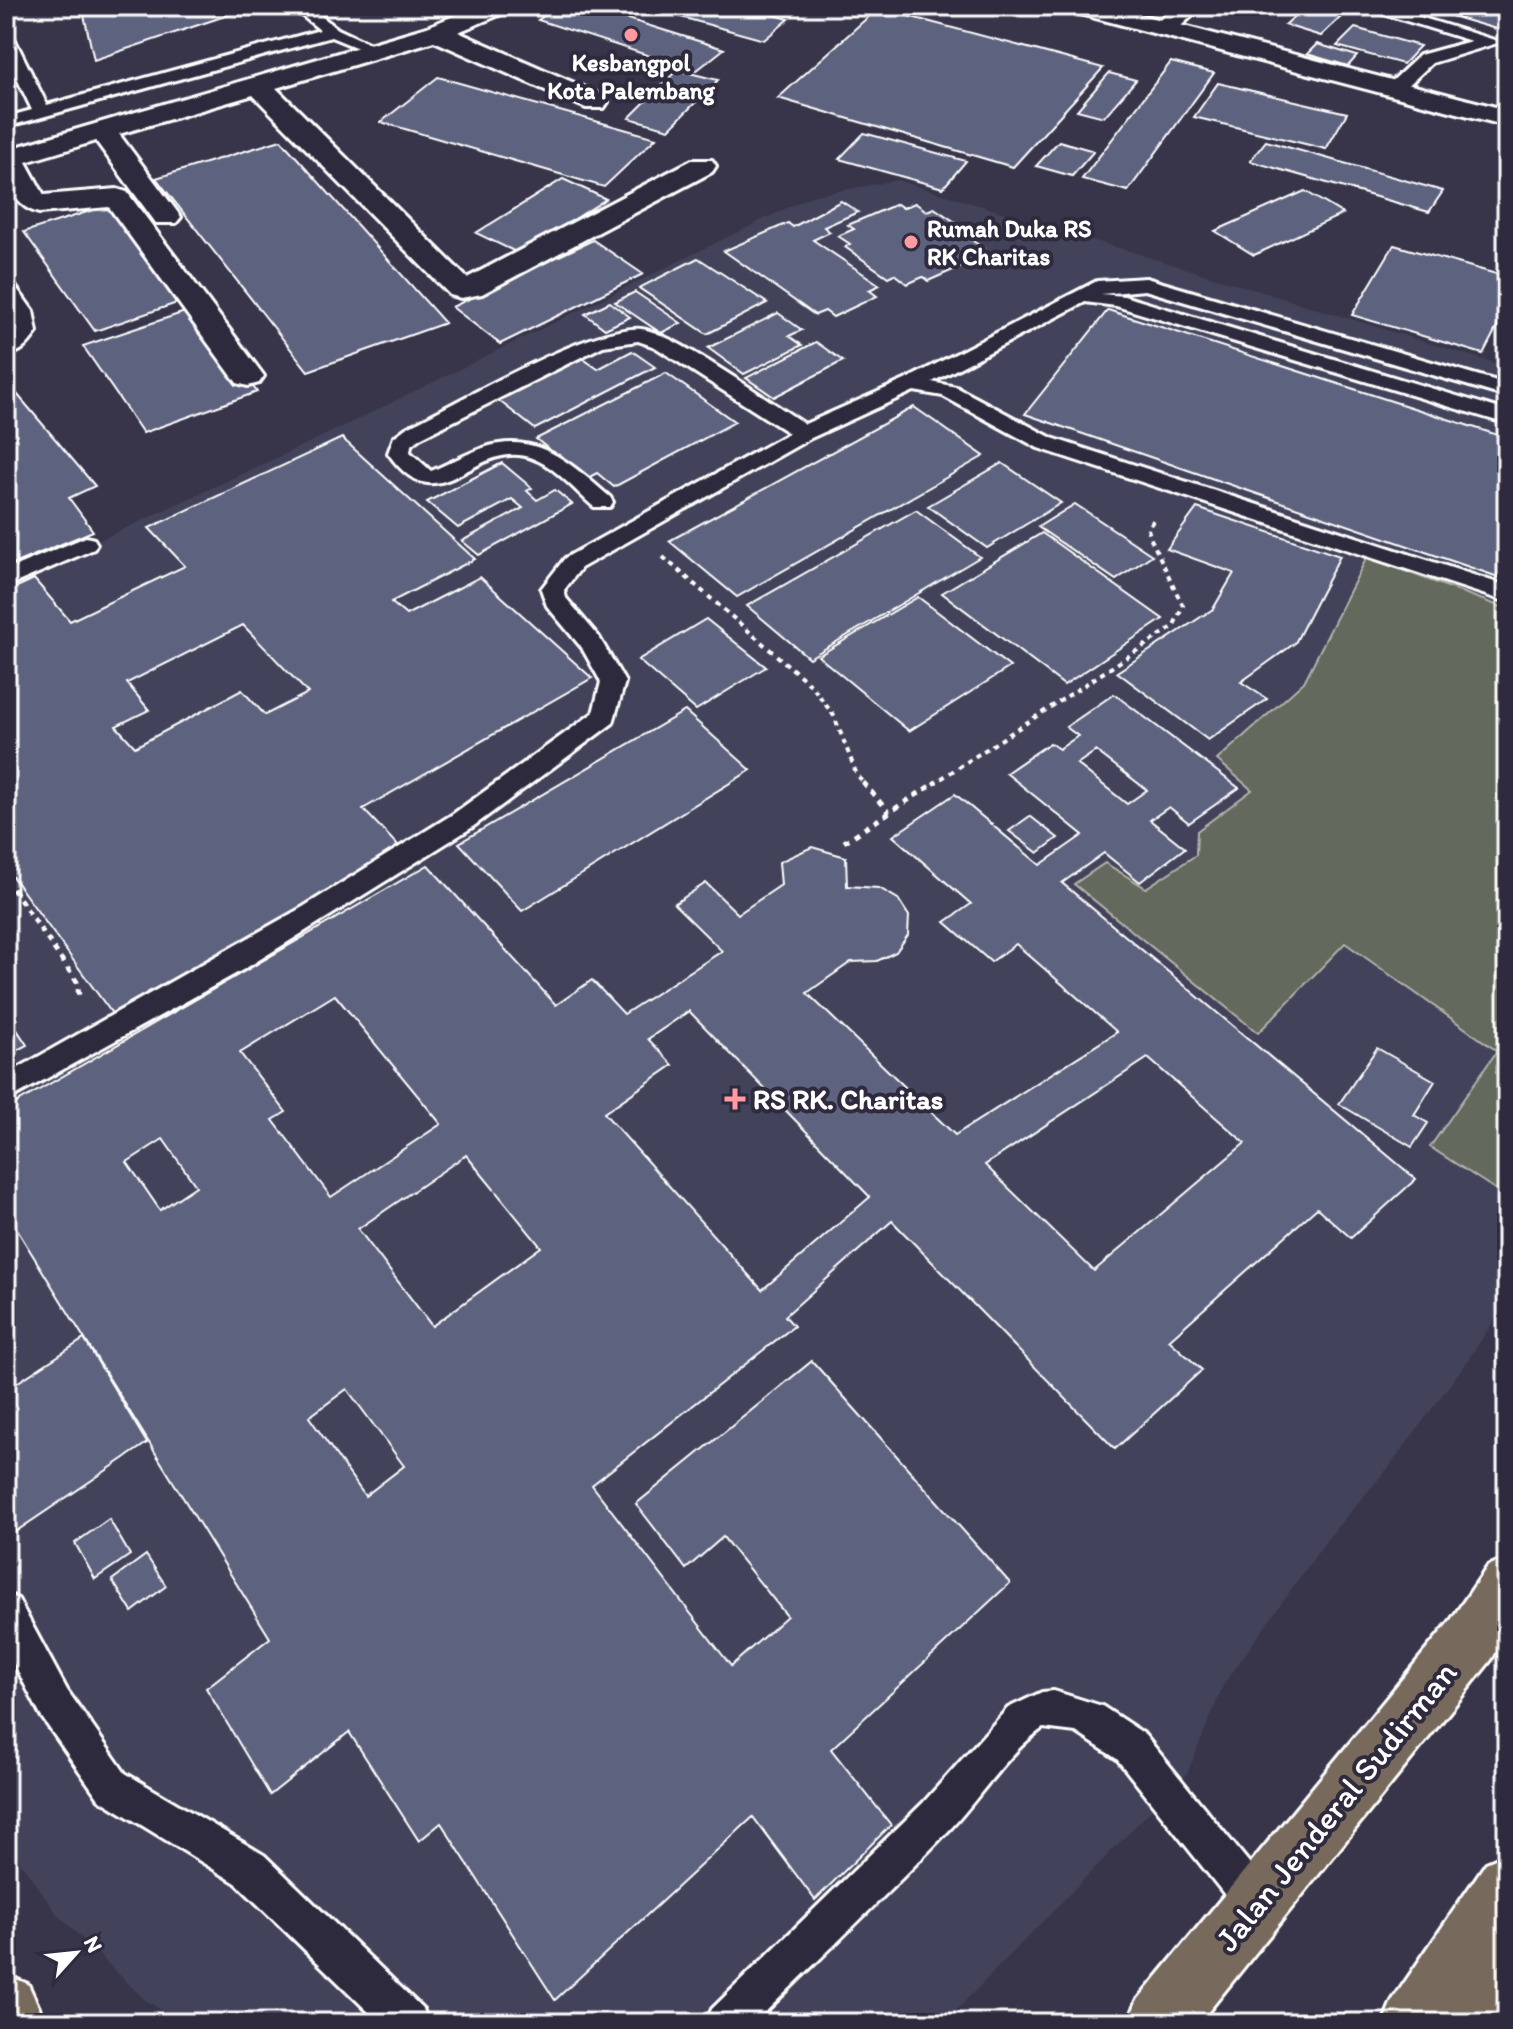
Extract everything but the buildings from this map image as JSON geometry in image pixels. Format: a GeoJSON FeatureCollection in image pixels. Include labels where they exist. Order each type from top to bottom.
{"type":"FeatureCollection","features":[{"type":"Feature","properties":{"kind":"main road","name":"Jalan Jenderal Sudirman"},"geometry":{"type":"LineString","coordinates":[[1159,2023],[1471,1640],[1507,1585]]}},
{"type":"Feature","properties":{"kind":"main road"},"geometry":{"type":"LineString","coordinates":[[1414,2023],[1507,1884]]}},
{"type":"Feature","properties":{"kind":"main road"},"geometry":{"type":"LineString","coordinates":[[1476,2023],[1507,1974]]}},
{"type":"Feature","properties":{"kind":"main road"},"geometry":{"type":"LineString","coordinates":[[6,2006],[15,2023]]}},
{"type":"Feature","properties":{"kind":"street"},"geometry":{"type":"LineString","coordinates":[[248,376],[117,198],[39,204],[32,200],[8,159],[436,32],[500,6]]}},
{"type":"Feature","properties":{"kind":"street"},"geometry":{"type":"LineString","coordinates":[[1078,6],[1507,118]]}},
{"type":"Feature","properties":{"kind":"street"},"geometry":{"type":"LineString","coordinates":[[1164,28],[1190,6]]}},
{"type":"Feature","properties":{"kind":"street"},"geometry":{"type":"LineString","coordinates":[[436,32],[595,102]]}},
{"type":"Feature","properties":{"kind":"street"},"geometry":{"type":"LineString","coordinates":[[259,86],[461,289],[471,288],[514,267],[702,166]]}},
{"type":"Feature","properties":{"kind":"street"},"geometry":{"type":"LineString","coordinates":[[102,131],[179,235]]}},
{"type":"Feature","properties":{"kind":"lane"},"geometry":{"type":"LineString","coordinates":[[298,6],[332,32],[375,50]]}},
{"type":"Feature","properties":{"kind":"lane"},"geometry":{"type":"LineString","coordinates":[[1366,6],[1500,44]]}},
{"type":"Feature","properties":{"kind":"lane"},"geometry":{"type":"LineString","coordinates":[[6,122],[332,32]]}},
{"type":"Feature","properties":{"kind":"lane"},"geometry":{"type":"LineString","coordinates":[[6,38],[42,113]]}},
{"type":"Feature","properties":{"kind":"lane"},"geometry":{"type":"LineString","coordinates":[[1394,89],[1426,59],[1451,49],[1500,44]]}},
{"type":"Feature","properties":{"kind":"lane"},"geometry":{"type":"LineString","coordinates":[[6,1089],[270,942],[452,825],[604,717],[613,682],[591,643],[555,600],[552,589],[573,563],[804,433],[912,384],[1104,285],[1146,284],[1507,391]]}},
{"type":"Feature","properties":{"kind":"lane"},"geometry":{"type":"LineString","coordinates":[[6,287],[23,311],[27,332],[12,348]]}},
{"type":"Feature","properties":{"kind":"lane"},"geometry":{"type":"LineString","coordinates":[[1076,299],[1117,300],[1507,418]]}},
{"type":"Feature","properties":{"kind":"lane"},"geometry":{"type":"LineString","coordinates":[[602,502],[539,451],[524,446],[492,452],[431,478],[421,475],[399,453],[401,442],[413,433],[587,346],[630,335],[662,343],[804,433]]}},
{"type":"Feature","properties":{"kind":"lane"},"geometry":{"type":"LineString","coordinates":[[912,384],[949,391],[1045,443],[1507,594]]}},
{"type":"Feature","properties":{"kind":"lane"},"geometry":{"type":"LineString","coordinates":[[6,579],[86,544]]}},
{"type":"Feature","properties":{"kind":"lane"},"geometry":{"type":"LineString","coordinates":[[6,1611],[54,1703],[112,1786],[250,1869],[409,2023]]}},
{"type":"Feature","properties":{"kind":"lane"},"geometry":{"type":"LineString","coordinates":[[726,2023],[966,1785],[1012,1730],[1040,1710],[1070,1711],[1104,1726],[1130,1746],[1258,1905]]}},
{"type":"Feature","properties":{"kind":"path"},"geometry":{"type":"LineString","coordinates":[[844,842],[1173,627],[1183,606],[1177,584],[1151,545],[1148,529],[1160,511]]}},
{"type":"Feature","properties":{"kind":"path"},"geometry":{"type":"LineString","coordinates":[[632,529],[812,686],[834,716],[857,775],[889,813]]}},
{"type":"Feature","properties":{"kind":"path"},"geometry":{"type":"LineString","coordinates":[[6,879],[77,982],[80,1003]]}},
{"type":"Feature","properties":{"kind":"shaded area","name":"RS RK. Charitas"},"geometry":{"type":"Polygon","coordinates":[[[897,180],[1507,367],[1507,609],[1367,557],[1304,682],[1217,760],[1252,790],[1197,831],[1196,855],[1146,888],[1106,863],[1074,884],[1345,943],[1498,1051],[1430,1147],[1507,1197],[1507,1301],[1466,1363],[1389,1467],[1328,1538],[1224,1684],[1188,1772],[944,2023],[181,2023],[144,1999],[57,1914],[6,1842],[6,584],[338,429],[811,196],[897,180]]]}},
{"type":"Feature","properties":{"kind":"green space"},"geometry":{"type":"Polygon","coordinates":[[[1367,557],[1507,609],[1507,1197],[1430,1147],[1497,1051],[1345,943],[1258,1033],[1074,884],[1105,863],[1146,888],[1196,855],[1197,831],[1252,790],[1217,760],[1304,682],[1367,557]]]}},
{"type":"Feature","properties":{"kind":"place","name":"Kesbangpol Kota Palembang"},"geometry":{"type":"Point","coordinates":[631,35]}},
{"type":"Feature","properties":{"kind":"place","name":"Rumah Duka RS RK Charitas"},"geometry":{"type":"Point","coordinates":[911,242]}},
{"type":"Feature","properties":{"kind":"place","name":"RS RK. Charitas"},"geometry":{"type":"Point","coordinates":[735,1099]}}]}
